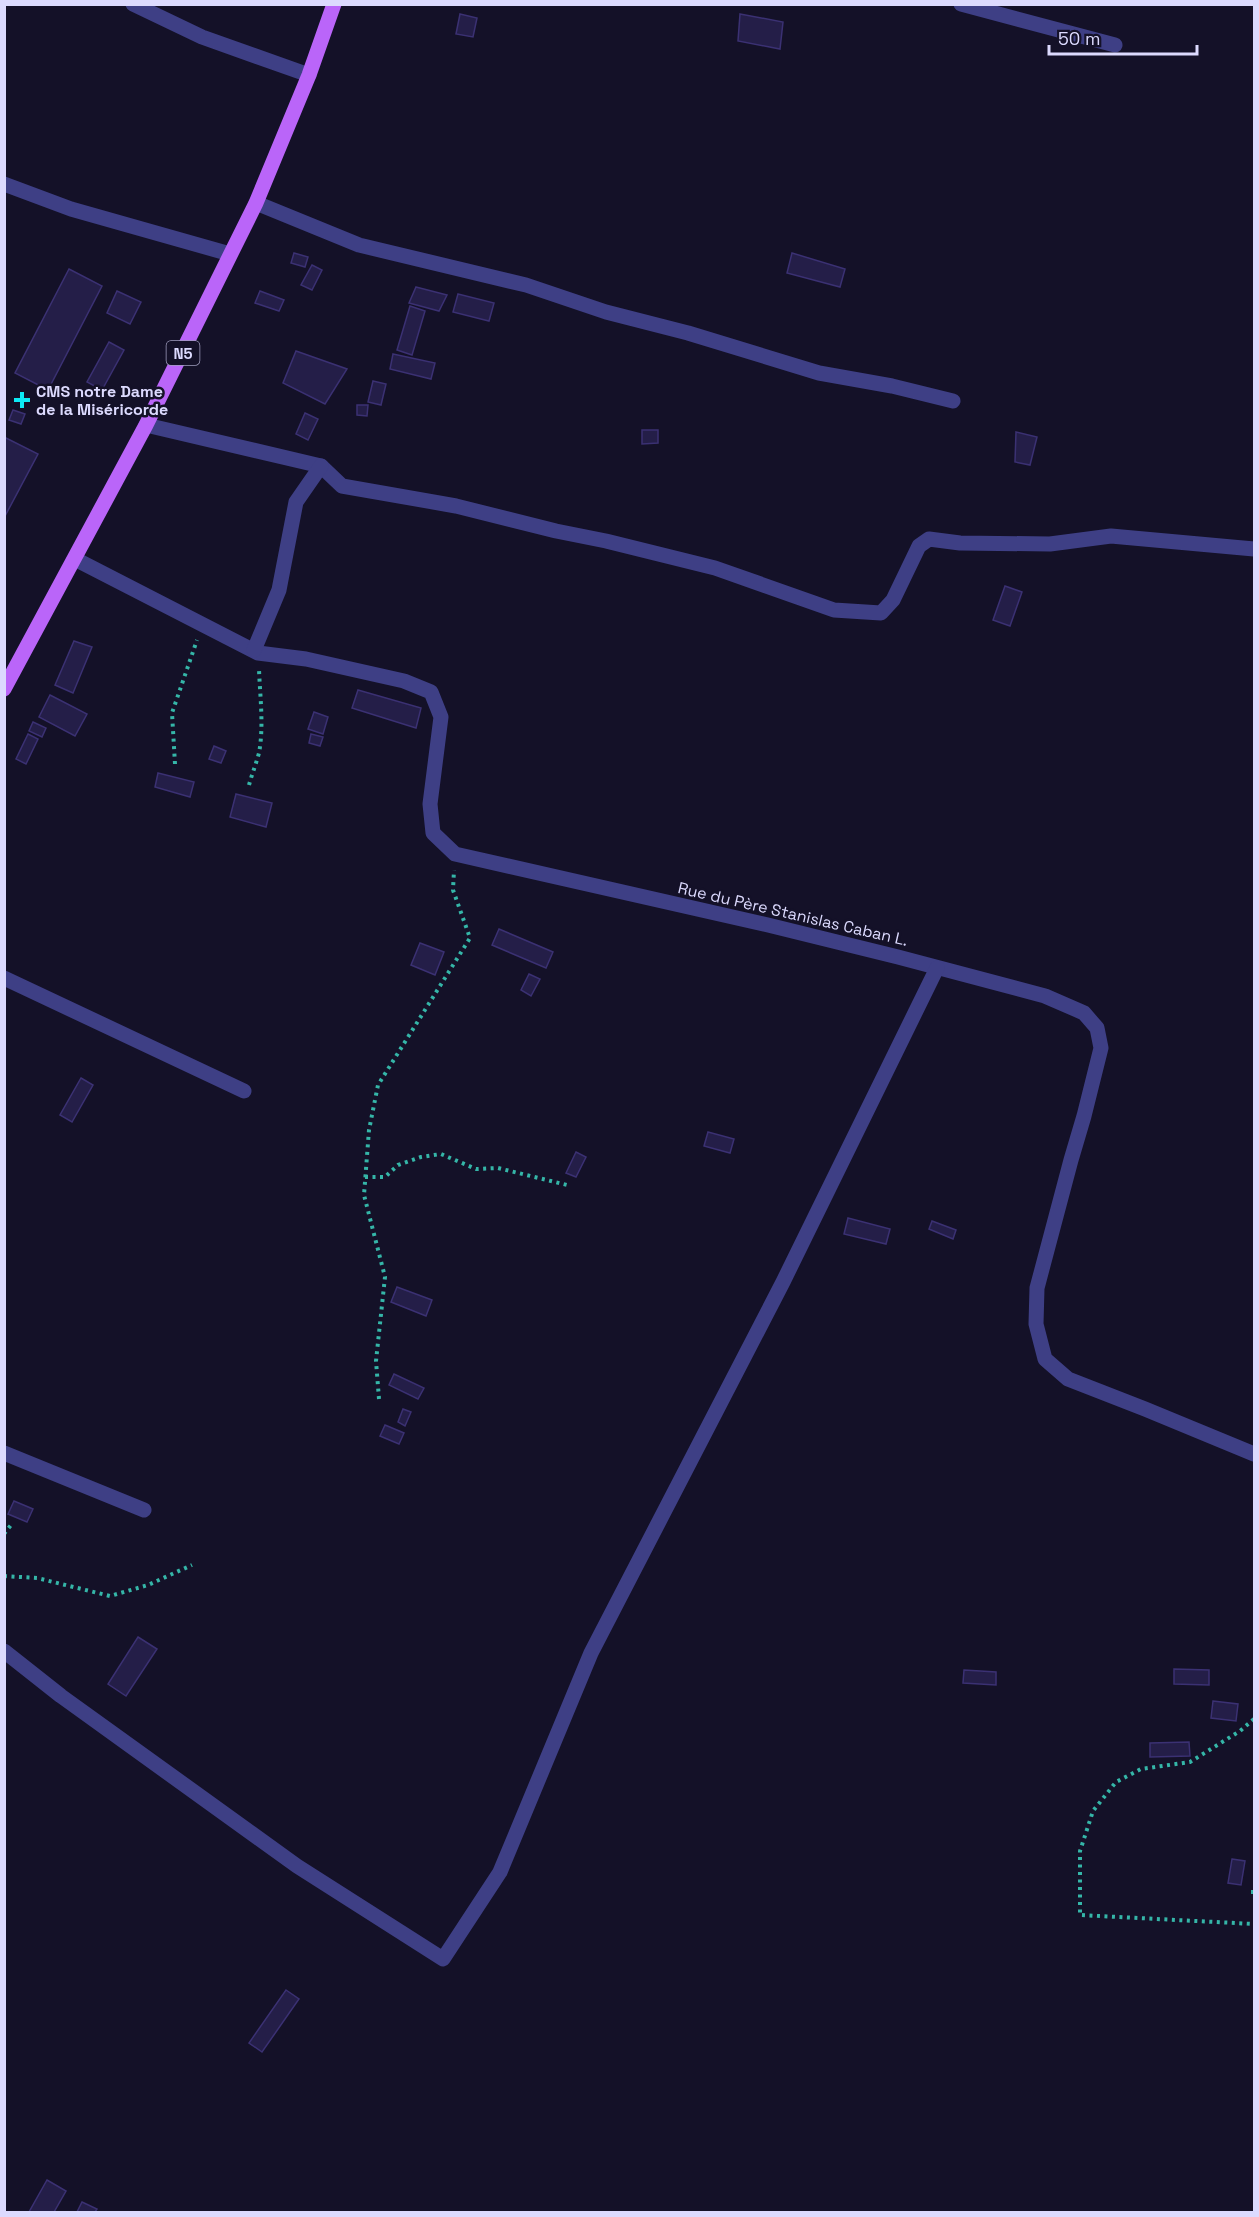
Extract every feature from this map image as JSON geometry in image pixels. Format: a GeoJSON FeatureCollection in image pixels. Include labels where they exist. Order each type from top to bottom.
{"type":"FeatureCollection","features":[{"type":"Feature","properties":{"kind":"main road","name":"N5"},"geometry":{"type":"LineString","coordinates":[[4,689],[146,425],[256,203],[309,75],[334,4]]}},
{"type":"Feature","properties":{"kind":"street"},"geometry":{"type":"LineString","coordinates":[[133,4],[202,36],[309,75]]}},
{"type":"Feature","properties":{"kind":"street"},"geometry":{"type":"LineString","coordinates":[[962,4],[1115,45]]}},
{"type":"Feature","properties":{"kind":"street"},"geometry":{"type":"LineString","coordinates":[[4,184],[70,209],[230,254]]}},
{"type":"Feature","properties":{"kind":"street"},"geometry":{"type":"LineString","coordinates":[[256,203],[359,245],[526,285],[606,312],[688,333],[819,373],[892,386],[952,401]]}},
{"type":"Feature","properties":{"kind":"street"},"geometry":{"type":"LineString","coordinates":[[146,425],[321,466],[342,486],[456,506],[715,568],[834,610],[881,613],[893,600],[919,546],[928,539],[960,543],[1050,544],[1111,536],[1254,549]]}},
{"type":"Feature","properties":{"kind":"street"},"geometry":{"type":"LineString","coordinates":[[256,651],[279,590],[296,502],[321,466]]}},
{"type":"Feature","properties":{"kind":"street"},"geometry":{"type":"LineString","coordinates":[[75,559],[256,651],[306,659],[404,681],[431,692],[441,717],[430,804],[433,833],[455,854]]}},
{"type":"Feature","properties":{"kind":"street","name":"Rue du Père Stanislas Caban L."},"geometry":{"type":"LineString","coordinates":[[455,854],[768,925],[1045,996],[1076,1008],[1093,1021],[1101,1048],[1037,1288],[1036,1324],[1045,1359],[1068,1379],[1254,1454]]}},
{"type":"Feature","properties":{"kind":"street"},"geometry":{"type":"LineString","coordinates":[[4,1651],[61,1696],[297,1866],[443,1959],[500,1872],[591,1653],[788,1271],[937,968]]}},
{"type":"Feature","properties":{"kind":"street"},"geometry":{"type":"LineString","coordinates":[[4,978],[244,1091]]}},
{"type":"Feature","properties":{"kind":"street"},"geometry":{"type":"LineString","coordinates":[[4,1453],[144,1510]]}},
{"type":"Feature","properties":{"kind":"path"},"geometry":{"type":"LineString","coordinates":[[175,764],[172,713],[202,625]]}},
{"type":"Feature","properties":{"kind":"path"},"geometry":{"type":"LineString","coordinates":[[249,785],[259,753],[262,717],[256,651]]}},
{"type":"Feature","properties":{"kind":"path"},"geometry":{"type":"LineString","coordinates":[[379,1399],[376,1361],[385,1277],[364,1195],[369,1130],[378,1085],[470,938],[453,890],[455,854]]}},
{"type":"Feature","properties":{"kind":"path"},"geometry":{"type":"LineString","coordinates":[[365,1177],[385,1177],[398,1165],[421,1157],[441,1154],[477,1169],[498,1168],[567,1185]]}},
{"type":"Feature","properties":{"kind":"path"},"geometry":{"type":"LineString","coordinates":[[4,1534],[11,1525]]}},
{"type":"Feature","properties":{"kind":"path"},"geometry":{"type":"LineString","coordinates":[[4,1576],[37,1578],[110,1596],[148,1585],[192,1565]]}},
{"type":"Feature","properties":{"kind":"path"},"geometry":{"type":"LineString","coordinates":[[1254,1719],[1240,1731],[1190,1762],[1141,1769],[1116,1782],[1093,1811],[1080,1851],[1080,1915],[1254,1924]]}},
{"type":"Feature","properties":{"kind":"building"},"geometry":{"type":"Polygon","coordinates":[[[460,14],[477,18],[473,37],[456,34],[460,14]]]}},
{"type":"Feature","properties":{"kind":"building"},"geometry":{"type":"Polygon","coordinates":[[[740,14],[783,22],[780,49],[738,41],[740,14]]]}},
{"type":"Feature","properties":{"kind":"building"},"geometry":{"type":"Polygon","coordinates":[[[294,253],[308,257],[305,267],[291,263],[294,253]]]}},
{"type":"Feature","properties":{"kind":"building"},"geometry":{"type":"Polygon","coordinates":[[[792,253],[845,269],[840,287],[787,273],[792,253]]]}},
{"type":"Feature","properties":{"kind":"building"},"geometry":{"type":"Polygon","coordinates":[[[312,265],[322,270],[312,290],[301,285],[312,265]]]}},
{"type":"Feature","properties":{"kind":"building"},"geometry":{"type":"Polygon","coordinates":[[[69,269],[102,286],[48,390],[15,373],[69,269]]]}},
{"type":"Feature","properties":{"kind":"building"},"geometry":{"type":"Polygon","coordinates":[[[416,287],[447,295],[439,311],[409,303],[416,287]]]}},
{"type":"Feature","properties":{"kind":"building"},"geometry":{"type":"Polygon","coordinates":[[[117,291],[141,302],[130,324],[107,313],[117,291]]]}},
{"type":"Feature","properties":{"kind":"building"},"geometry":{"type":"Polygon","coordinates":[[[260,291],[284,300],[279,311],[255,303],[260,291]]]}},
{"type":"Feature","properties":{"kind":"building"},"geometry":{"type":"Polygon","coordinates":[[[458,294],[494,303],[489,321],[453,312],[458,294]]]}},
{"type":"Feature","properties":{"kind":"building"},"geometry":{"type":"Polygon","coordinates":[[[410,306],[425,311],[412,355],[397,350],[410,306]]]}},
{"type":"Feature","properties":{"kind":"building"},"geometry":{"type":"Polygon","coordinates":[[[109,342],[124,350],[102,390],[87,382],[109,342]]]}},
{"type":"Feature","properties":{"kind":"building"},"geometry":{"type":"Polygon","coordinates":[[[296,351],[347,369],[325,404],[283,383],[296,351]]]}},
{"type":"Feature","properties":{"kind":"building"},"geometry":{"type":"Polygon","coordinates":[[[393,354],[435,363],[431,379],[390,369],[393,354]]]}},
{"type":"Feature","properties":{"kind":"building"},"geometry":{"type":"Polygon","coordinates":[[[373,381],[386,384],[381,405],[368,402],[373,381]]]}},
{"type":"Feature","properties":{"kind":"building"},"geometry":{"type":"Polygon","coordinates":[[[357,405],[368,405],[367,416],[357,415],[357,405]]]}},
{"type":"Feature","properties":{"kind":"building"},"geometry":{"type":"Polygon","coordinates":[[[13,410],[25,414],[21,424],[9,420],[13,410]]]}},
{"type":"Feature","properties":{"kind":"building"},"geometry":{"type":"Polygon","coordinates":[[[305,413],[318,419],[308,440],[296,434],[305,413]]]}},
{"type":"Feature","properties":{"kind":"building"},"geometry":{"type":"Polygon","coordinates":[[[642,430],[658,430],[658,443],[642,444],[642,430]]]}},
{"type":"Feature","properties":{"kind":"building"},"geometry":{"type":"Polygon","coordinates":[[[1016,432],[1037,437],[1030,465],[1015,462],[1016,432]]]}},
{"type":"Feature","properties":{"kind":"building"},"geometry":{"type":"Polygon","coordinates":[[[6,438],[38,454],[4,518],[4,441],[6,438]]]}},
{"type":"Feature","properties":{"kind":"building"},"geometry":{"type":"Polygon","coordinates":[[[1005,586],[1022,592],[1010,626],[993,620],[1005,586]]]}},
{"type":"Feature","properties":{"kind":"building"},"geometry":{"type":"Polygon","coordinates":[[[74,641],[92,647],[73,693],[55,685],[74,641]]]}},
{"type":"Feature","properties":{"kind":"building"},"geometry":{"type":"Polygon","coordinates":[[[358,690],[421,708],[416,728],[352,708],[358,690]]]}},
{"type":"Feature","properties":{"kind":"building"},"geometry":{"type":"Polygon","coordinates":[[[50,695],[87,714],[75,736],[39,717],[50,695]]]}},
{"type":"Feature","properties":{"kind":"building"},"geometry":{"type":"Polygon","coordinates":[[[314,712],[328,717],[323,734],[308,729],[314,712]]]}},
{"type":"Feature","properties":{"kind":"building"},"geometry":{"type":"Polygon","coordinates":[[[33,722],[46,728],[42,737],[29,731],[33,722]]]}},
{"type":"Feature","properties":{"kind":"building"},"geometry":{"type":"Polygon","coordinates":[[[28,734],[38,739],[26,764],[16,759],[28,734]]]}},
{"type":"Feature","properties":{"kind":"building"},"geometry":{"type":"Polygon","coordinates":[[[311,734],[323,737],[320,746],[309,743],[311,734]]]}},
{"type":"Feature","properties":{"kind":"building"},"geometry":{"type":"Polygon","coordinates":[[[214,746],[226,751],[221,763],[209,759],[214,746]]]}},
{"type":"Feature","properties":{"kind":"building"},"geometry":{"type":"Polygon","coordinates":[[[158,773],[194,782],[190,797],[155,787],[158,773]]]}},
{"type":"Feature","properties":{"kind":"building"},"geometry":{"type":"Polygon","coordinates":[[[236,794],[272,803],[266,827],[230,817],[236,794]]]}},
{"type":"Feature","properties":{"kind":"building"},"geometry":{"type":"Polygon","coordinates":[[[499,929],[553,952],[546,968],[492,945],[499,929]]]}},
{"type":"Feature","properties":{"kind":"building"},"geometry":{"type":"Polygon","coordinates":[[[420,943],[444,952],[435,975],[411,965],[420,943]]]}},
{"type":"Feature","properties":{"kind":"building"},"geometry":{"type":"Polygon","coordinates":[[[529,974],[540,979],[531,996],[521,990],[529,974]]]}},
{"type":"Feature","properties":{"kind":"building"},"geometry":{"type":"Polygon","coordinates":[[[81,1078],[93,1085],[72,1122],[60,1115],[81,1078]]]}},
{"type":"Feature","properties":{"kind":"building"},"geometry":{"type":"Polygon","coordinates":[[[708,1132],[734,1139],[730,1153],[704,1146],[708,1132]]]}},
{"type":"Feature","properties":{"kind":"building"},"geometry":{"type":"Polygon","coordinates":[[[576,1152],[586,1157],[576,1177],[566,1173],[576,1152]]]}},
{"type":"Feature","properties":{"kind":"building"},"geometry":{"type":"Polygon","coordinates":[[[848,1218],[890,1229],[886,1244],[844,1234],[848,1218]]]}},
{"type":"Feature","properties":{"kind":"building"},"geometry":{"type":"Polygon","coordinates":[[[932,1221],[956,1230],[953,1239],[929,1229],[932,1221]]]}},
{"type":"Feature","properties":{"kind":"building"},"geometry":{"type":"Polygon","coordinates":[[[397,1287],[432,1300],[426,1316],[391,1302],[397,1287]]]}},
{"type":"Feature","properties":{"kind":"building"},"geometry":{"type":"Polygon","coordinates":[[[394,1374],[424,1388],[418,1399],[389,1385],[394,1374]]]}},
{"type":"Feature","properties":{"kind":"building"},"geometry":{"type":"Polygon","coordinates":[[[403,1409],[411,1412],[405,1426],[398,1422],[403,1409]]]}},
{"type":"Feature","properties":{"kind":"building"},"geometry":{"type":"Polygon","coordinates":[[[385,1425],[404,1433],[399,1444],[380,1436],[385,1425]]]}},
{"type":"Feature","properties":{"kind":"building"},"geometry":{"type":"Polygon","coordinates":[[[14,1501],[33,1509],[27,1522],[8,1514],[14,1501]]]}},
{"type":"Feature","properties":{"kind":"building"},"geometry":{"type":"Polygon","coordinates":[[[138,1637],[157,1649],[126,1696],[108,1684],[138,1637]]]}},
{"type":"Feature","properties":{"kind":"building"},"geometry":{"type":"Polygon","coordinates":[[[1174,1669],[1209,1670],[1209,1685],[1174,1684],[1174,1669]]]}},
{"type":"Feature","properties":{"kind":"building"},"geometry":{"type":"Polygon","coordinates":[[[964,1670],[996,1672],[996,1685],[963,1683],[964,1670]]]}},
{"type":"Feature","properties":{"kind":"building"},"geometry":{"type":"Polygon","coordinates":[[[1213,1701],[1238,1704],[1236,1721],[1211,1718],[1213,1701]]]}},
{"type":"Feature","properties":{"kind":"building"},"geometry":{"type":"Polygon","coordinates":[[[1189,1742],[1190,1756],[1150,1757],[1150,1743],[1189,1742]]]}},
{"type":"Feature","properties":{"kind":"building"},"geometry":{"type":"Polygon","coordinates":[[[1232,1859],[1245,1861],[1241,1885],[1228,1883],[1232,1859]]]}},
{"type":"Feature","properties":{"kind":"building"},"geometry":{"type":"Polygon","coordinates":[[[286,1990],[299,1999],[262,2052],[249,2043],[286,1990]]]}},
{"type":"Feature","properties":{"kind":"building"},"geometry":{"type":"Polygon","coordinates":[[[47,2180],[66,2191],[54,2212],[29,2212],[47,2180]]]}},
{"type":"Feature","properties":{"kind":"building"},"geometry":{"type":"Polygon","coordinates":[[[82,2202],[97,2209],[95,2212],[77,2212],[82,2202]]]}},
{"type":"Feature","properties":{"kind":"place","name":"CMS notre Dame de la Miséricorde"},"geometry":{"type":"Point","coordinates":[22,400]}}]}
